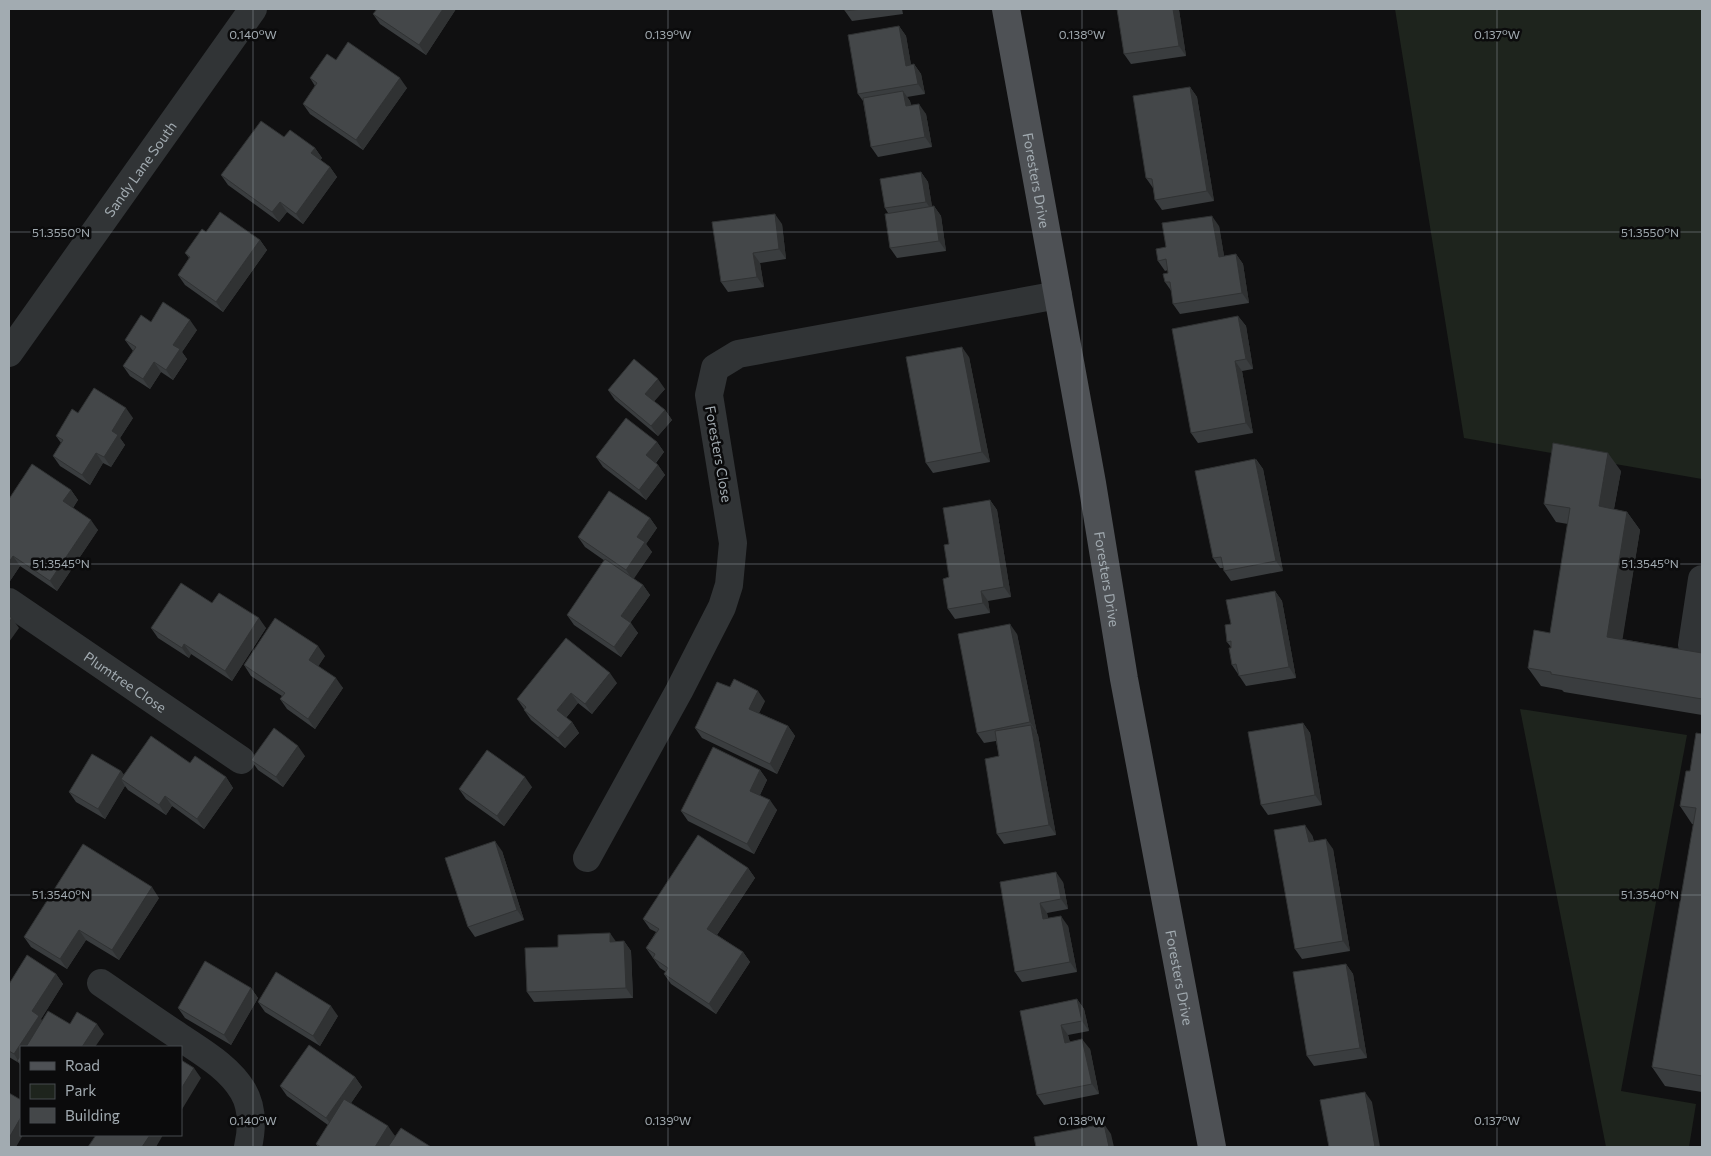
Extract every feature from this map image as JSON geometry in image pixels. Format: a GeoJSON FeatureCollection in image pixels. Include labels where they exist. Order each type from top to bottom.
{"type":"FeatureCollection","features":[{"type":"Feature","properties":{"kind":"main road","name":"Foresters Drive"},"geometry":{"type":"LineString","coordinates":[[1006,9],[1092,483],[1124,679],[1212,1147]]}},
{"type":"Feature","properties":{"kind":"street","name":"Sandy Lane South"},"geometry":{"type":"LineString","coordinates":[[9,353],[253,9]]}},
{"type":"Feature","properties":{"kind":"street","name":"Foresters Close"},"geometry":{"type":"LineString","coordinates":[[587,858],[679,691],[722,607],[729,585],[734,543],[709,395],[715,368],[738,354],[1058,295]]}},
{"type":"Feature","properties":{"kind":"street"},"geometry":{"type":"LineString","coordinates":[[1692,645],[1702,579]]}},
{"type":"Feature","properties":{"kind":"street","name":"Plumtree Close"},"geometry":{"type":"LineString","coordinates":[[9,602],[241,760]]}},
{"type":"Feature","properties":{"kind":"street"},"geometry":{"type":"LineString","coordinates":[[101,983],[232,1075],[244,1093],[250,1114],[248,1147]]}},
{"type":"Feature","properties":{"kind":"green space"},"geometry":{"type":"Polygon","coordinates":[[[1395,9],[1702,9],[1702,479],[1464,438],[1395,9]]]}},
{"type":"Feature","properties":{"kind":"green space"},"geometry":{"type":"Polygon","coordinates":[[[1520,709],[1687,735],[1621,1091],[1696,1104],[1689,1147],[1606,1147],[1520,709]]]}},
{"type":"Feature","properties":{"kind":"building"},"geometry":{"type":"Polygon","coordinates":[[[377,9],[443,9],[419,45],[373,14],[377,9]]]}},
{"type":"Feature","properties":{"kind":"building"},"geometry":{"type":"Polygon","coordinates":[[[845,9],[862,9],[845,11],[845,9]]]}},
{"type":"Feature","properties":{"kind":"building"},"geometry":{"type":"Polygon","coordinates":[[[1117,9],[1173,9],[1179,46],[1124,54],[1117,9]]]}},
{"type":"Feature","properties":{"kind":"building"},"geometry":{"type":"Polygon","coordinates":[[[899,26],[906,66],[914,64],[918,84],[858,94],[848,35],[899,26]]]}},
{"type":"Feature","properties":{"kind":"building"},"geometry":{"type":"Polygon","coordinates":[[[348,42],[400,78],[356,140],[303,104],[317,83],[310,78],[327,54],[336,60],[348,42]]]}},
{"type":"Feature","properties":{"kind":"building"},"geometry":{"type":"Polygon","coordinates":[[[1190,87],[1207,191],[1155,200],[1152,179],[1146,178],[1133,96],[1190,87]]]}},
{"type":"Feature","properties":{"kind":"building"},"geometry":{"type":"Polygon","coordinates":[[[903,91],[906,106],[919,104],[925,137],[871,147],[863,98],[903,91]]]}},
{"type":"Feature","properties":{"kind":"building"},"geometry":{"type":"Polygon","coordinates":[[[261,121],[284,137],[290,130],[315,148],[311,153],[330,167],[296,214],[280,202],[272,212],[221,175],[261,121]]]}},
{"type":"Feature","properties":{"kind":"building"},"geometry":{"type":"Polygon","coordinates":[[[921,172],[926,202],[885,208],[880,179],[921,172]]]}},
{"type":"Feature","properties":{"kind":"building"},"geometry":{"type":"Polygon","coordinates":[[[934,206],[939,241],[890,248],[885,214],[934,206]]]}},
{"type":"Feature","properties":{"kind":"building"},"geometry":{"type":"Polygon","coordinates":[[[220,212],[260,240],[216,302],[178,275],[190,257],[185,253],[202,229],[206,232],[220,212]]]}},
{"type":"Feature","properties":{"kind":"building"},"geometry":{"type":"Polygon","coordinates":[[[775,214],[779,249],[753,253],[757,277],[721,282],[712,222],[775,214]]]}},
{"type":"Feature","properties":{"kind":"building"},"geometry":{"type":"Polygon","coordinates":[[[1212,216],[1219,257],[1236,254],[1242,293],[1173,304],[1170,282],[1165,282],[1163,274],[1168,273],[1166,259],[1158,261],[1156,249],[1166,247],[1162,223],[1212,216]]]}},
{"type":"Feature","properties":{"kind":"building"},"geometry":{"type":"Polygon","coordinates":[[[163,302],[190,320],[173,345],[180,349],[166,370],[154,362],[143,379],[123,366],[136,347],[125,340],[141,315],[151,322],[163,302]]]}},
{"type":"Feature","properties":{"kind":"building"},"geometry":{"type":"Polygon","coordinates":[[[1238,316],[1246,359],[1235,361],[1246,423],[1191,433],[1172,329],[1238,316]]]}},
{"type":"Feature","properties":{"kind":"building"},"geometry":{"type":"Polygon","coordinates":[[[962,347],[982,452],[926,463],[906,357],[962,347]]]}},
{"type":"Feature","properties":{"kind":"building"},"geometry":{"type":"Polygon","coordinates":[[[634,359],[658,379],[645,394],[665,410],[651,426],[608,390],[634,359]]]}},
{"type":"Feature","properties":{"kind":"building"},"geometry":{"type":"Polygon","coordinates":[[[94,388],[126,408],[112,431],[118,435],[104,457],[96,453],[82,475],[53,456],[63,440],[56,436],[72,409],[78,413],[94,388]]]}},
{"type":"Feature","properties":{"kind":"building"},"geometry":{"type":"Polygon","coordinates":[[[626,418],[657,442],[646,455],[658,465],[639,490],[596,457],[626,418]]]}},
{"type":"Feature","properties":{"kind":"building"},"geometry":{"type":"Polygon","coordinates":[[[1553,443],[1608,453],[1599,506],[1627,512],[1607,637],[1702,653],[1702,699],[1551,674],[1551,672],[1528,668],[1534,630],[1550,633],[1570,508],[1544,504],[1553,443]]]}},
{"type":"Feature","properties":{"kind":"building"},"geometry":{"type":"Polygon","coordinates":[[[1255,459],[1276,561],[1224,571],[1221,557],[1213,558],[1195,471],[1255,459]]]}},
{"type":"Feature","properties":{"kind":"building"},"geometry":{"type":"Polygon","coordinates":[[[32,464],[71,490],[63,501],[91,520],[50,581],[13,556],[9,562],[9,499],[32,464]]]}},
{"type":"Feature","properties":{"kind":"building"},"geometry":{"type":"Polygon","coordinates":[[[609,491],[650,518],[637,537],[645,542],[626,570],[578,537],[609,491]]]}},
{"type":"Feature","properties":{"kind":"building"},"geometry":{"type":"Polygon","coordinates":[[[990,500],[1004,587],[981,591],[983,603],[948,609],[943,579],[949,577],[944,545],[949,544],[943,508],[990,500]]]}},
{"type":"Feature","properties":{"kind":"building"},"geometry":{"type":"Polygon","coordinates":[[[605,559],[643,585],[621,616],[631,623],[614,647],[567,615],[605,559]]]}},
{"type":"Feature","properties":{"kind":"building"},"geometry":{"type":"Polygon","coordinates":[[[181,583],[212,603],[219,593],[259,618],[225,671],[184,644],[182,648],[151,628],[181,583]]]}},
{"type":"Feature","properties":{"kind":"building"},"geometry":{"type":"Polygon","coordinates":[[[1275,591],[1289,667],[1239,676],[1236,664],[1232,665],[1229,648],[1231,648],[1231,641],[1227,642],[1225,625],[1231,624],[1226,600],[1275,591]]]}},
{"type":"Feature","properties":{"kind":"building"},"geometry":{"type":"Polygon","coordinates":[[[275,618],[318,646],[309,660],[336,678],[308,719],[280,699],[285,693],[244,665],[275,618]]]}},
{"type":"Feature","properties":{"kind":"building"},"geometry":{"type":"Polygon","coordinates":[[[1010,624],[1030,722],[977,733],[958,634],[1010,624]]]}},
{"type":"Feature","properties":{"kind":"building"},"geometry":{"type":"Polygon","coordinates":[[[566,638],[610,673],[585,704],[571,693],[557,710],[572,722],[558,738],[524,710],[526,707],[517,699],[566,638]]]}},
{"type":"Feature","properties":{"kind":"building"},"geometry":{"type":"Polygon","coordinates":[[[734,679],[758,691],[749,709],[788,726],[770,764],[695,728],[717,682],[730,687],[734,679]]]}},
{"type":"Feature","properties":{"kind":"building"},"geometry":{"type":"Polygon","coordinates":[[[1303,723],[1315,795],[1261,805],[1248,732],[1303,723]]]}},
{"type":"Feature","properties":{"kind":"building"},"geometry":{"type":"Polygon","coordinates":[[[1031,725],[1049,825],[997,834],[985,759],[999,756],[995,731],[1031,725]]]}},
{"type":"Feature","properties":{"kind":"building"},"geometry":{"type":"Polygon","coordinates":[[[274,728],[298,746],[276,777],[251,760],[274,728]]]}},
{"type":"Feature","properties":{"kind":"building"},"geometry":{"type":"Polygon","coordinates":[[[1696,733],[1702,734],[1702,1076],[1652,1067],[1696,808],[1680,806],[1686,771],[1690,771],[1696,733]]]}},
{"type":"Feature","properties":{"kind":"building"},"geometry":{"type":"Polygon","coordinates":[[[151,736],[190,763],[195,756],[226,777],[197,819],[165,796],[159,805],[121,779],[151,736]]]}},
{"type":"Feature","properties":{"kind":"building"},"geometry":{"type":"Polygon","coordinates":[[[713,747],[760,770],[750,791],[770,800],[747,844],[681,811],[713,747]]]}},
{"type":"Feature","properties":{"kind":"building"},"geometry":{"type":"Polygon","coordinates":[[[487,750],[525,777],[497,816],[459,789],[487,750]]]}},
{"type":"Feature","properties":{"kind":"building"},"geometry":{"type":"Polygon","coordinates":[[[92,754],[121,771],[98,809],[69,792],[92,754]]]}},
{"type":"Feature","properties":{"kind":"building"},"geometry":{"type":"Polygon","coordinates":[[[1305,825],[1309,842],[1326,839],[1343,941],[1295,949],[1274,830],[1305,825]]]}},
{"type":"Feature","properties":{"kind":"building"},"geometry":{"type":"Polygon","coordinates":[[[698,835],[748,868],[707,929],[743,952],[709,1004],[664,974],[668,968],[653,958],[655,954],[646,948],[659,929],[643,919],[698,835]]]}},
{"type":"Feature","properties":{"kind":"building"},"geometry":{"type":"Polygon","coordinates":[[[495,841],[517,910],[468,927],[445,858],[495,841]]]}},
{"type":"Feature","properties":{"kind":"building"},"geometry":{"type":"Polygon","coordinates":[[[83,844],[152,887],[112,950],[79,930],[60,959],[24,937],[83,844]]]}},
{"type":"Feature","properties":{"kind":"building"},"geometry":{"type":"Polygon","coordinates":[[[1056,872],[1061,899],[1040,903],[1043,919],[1061,916],[1070,962],[1015,972],[1000,882],[1056,872]]]}},
{"type":"Feature","properties":{"kind":"building"},"geometry":{"type":"Polygon","coordinates":[[[610,933],[610,942],[624,941],[626,988],[527,992],[525,948],[558,947],[558,935],[610,933]]]}},
{"type":"Feature","properties":{"kind":"building"},"geometry":{"type":"Polygon","coordinates":[[[27,955],[56,974],[32,1011],[39,1016],[14,1054],[9,1051],[9,984],[27,955]]]}},
{"type":"Feature","properties":{"kind":"building"},"geometry":{"type":"Polygon","coordinates":[[[205,961],[251,988],[224,1035],[178,1008],[205,961]]]}},
{"type":"Feature","properties":{"kind":"building"},"geometry":{"type":"Polygon","coordinates":[[[1346,964],[1360,1048],[1307,1056],[1293,972],[1346,964]]]}},
{"type":"Feature","properties":{"kind":"building"},"geometry":{"type":"Polygon","coordinates":[[[276,972],[331,1006],[313,1036],[258,1002],[276,972]]]}},
{"type":"Feature","properties":{"kind":"building"},"geometry":{"type":"Polygon","coordinates":[[[1077,999],[1082,1021],[1061,1025],[1065,1043],[1082,1039],[1092,1084],[1037,1095],[1020,1011],[1077,999]]]}},
{"type":"Feature","properties":{"kind":"building"},"geometry":{"type":"Polygon","coordinates":[[[48,1011],[70,1024],[77,1012],[97,1024],[83,1046],[27,1046],[48,1011]]]}},
{"type":"Feature","properties":{"kind":"building"},"geometry":{"type":"Polygon","coordinates":[[[309,1045],[355,1077],[326,1118],[280,1086],[309,1045]]]}},
{"type":"Feature","properties":{"kind":"building"},"geometry":{"type":"Polygon","coordinates":[[[182,1061],[194,1068],[182,1087],[182,1061]]]}},
{"type":"Feature","properties":{"kind":"building"},"geometry":{"type":"Polygon","coordinates":[[[1365,1092],[1375,1147],[1329,1147],[1320,1100],[1365,1092]]]}},
{"type":"Feature","properties":{"kind":"building"},"geometry":{"type":"Polygon","coordinates":[[[9,1093],[20,1099],[20,1119],[9,1138],[9,1093]]]}},
{"type":"Feature","properties":{"kind":"building"},"geometry":{"type":"Polygon","coordinates":[[[344,1099],[388,1126],[375,1147],[321,1147],[316,1144],[344,1099]]]}},
{"type":"Feature","properties":{"kind":"building"},"geometry":{"type":"Polygon","coordinates":[[[1104,1124],[1109,1147],[1036,1147],[1034,1137],[1104,1124]]]}},
{"type":"Feature","properties":{"kind":"building"},"geometry":{"type":"Polygon","coordinates":[[[401,1128],[431,1147],[388,1147],[401,1128]]]}},
{"type":"Feature","properties":{"kind":"building"},"geometry":{"type":"Polygon","coordinates":[[[95,1136],[149,1136],[142,1147],[88,1147],[95,1136]]]}}]}
